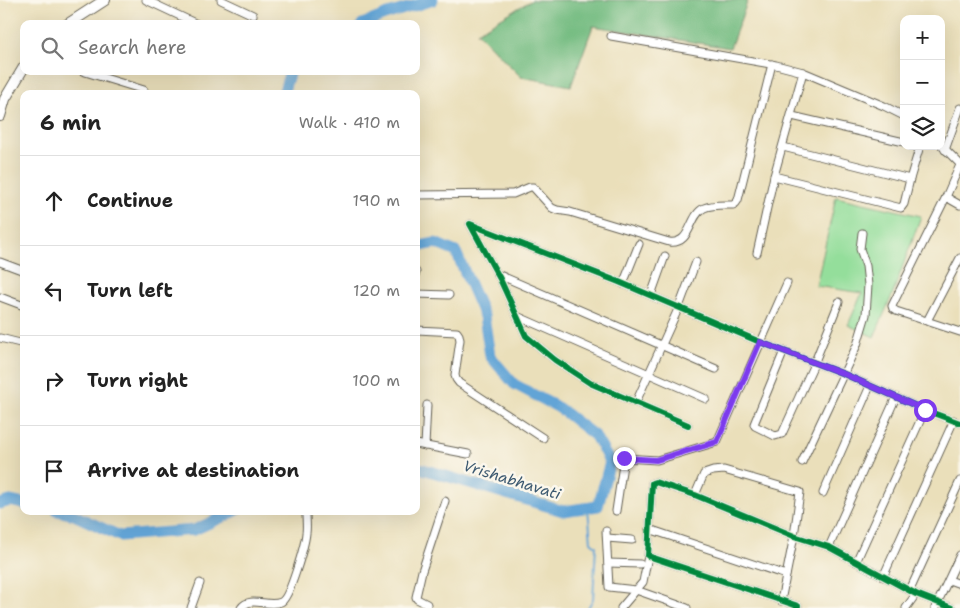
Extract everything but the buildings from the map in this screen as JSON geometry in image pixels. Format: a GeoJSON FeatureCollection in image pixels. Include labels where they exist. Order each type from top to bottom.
{"type":"FeatureCollection","features":[{"type":"Feature","properties":{"kind":"main road"},"geometry":{"type":"LineString","coordinates":[[76,20],[106,0]]}},
{"type":"Feature","properties":{"kind":"main road"},"geometry":{"type":"LineString","coordinates":[[0,116],[5,100],[20,74]]}},
{"type":"Feature","properties":{"kind":"street"},"geometry":{"type":"LineString","coordinates":[[146,0],[188,20]]}},
{"type":"Feature","properties":{"kind":"street"},"geometry":{"type":"LineString","coordinates":[[221,0],[253,14]]}},
{"type":"Feature","properties":{"kind":"street"},"geometry":{"type":"LineString","coordinates":[[611,36],[772,64],[803,72],[900,114]]}},
{"type":"Feature","properties":{"kind":"street"},"geometry":{"type":"LineString","coordinates":[[420,195],[513,194],[533,187],[556,210],[570,212],[669,242],[678,242],[683,239],[699,212],[704,208],[733,205],[738,200],[772,64]]}},
{"type":"Feature","properties":{"kind":"street"},"geometry":{"type":"LineString","coordinates":[[757,253],[774,176],[803,72]]}},
{"type":"Feature","properties":{"kind":"street"},"geometry":{"type":"LineString","coordinates":[[95,75],[144,90]]}},
{"type":"Feature","properties":{"kind":"street"},"geometry":{"type":"LineString","coordinates":[[945,143],[960,108]]}},
{"type":"Feature","properties":{"kind":"street"},"geometry":{"type":"LineString","coordinates":[[792,116],[900,141]]}},
{"type":"Feature","properties":{"kind":"street"},"geometry":{"type":"LineString","coordinates":[[783,147],[910,179]]}},
{"type":"Feature","properties":{"kind":"street"},"geometry":{"type":"LineString","coordinates":[[774,176],[900,208],[904,204],[919,150]]}},
{"type":"Feature","properties":{"kind":"street"},"geometry":{"type":"LineString","coordinates":[[945,150],[960,165],[892,306],[893,309],[960,332]]}},
{"type":"Feature","properties":{"kind":"street"},"geometry":{"type":"LineString","coordinates":[[946,197],[960,205]]}},
{"type":"Feature","properties":{"kind":"street"},"geometry":{"type":"LineString","coordinates":[[688,425],[590,383],[555,360],[526,336],[497,274],[470,224],[623,284],[957,422],[883,577]]}},
{"type":"Feature","properties":{"kind":"street"},"geometry":{"type":"LineString","coordinates":[[802,462],[858,345],[866,315],[868,285],[866,266],[860,249],[862,233]]}},
{"type":"Feature","properties":{"kind":"street"},"geometry":{"type":"LineString","coordinates":[[623,284],[639,244]]}},
{"type":"Feature","properties":{"kind":"street"},"geometry":{"type":"LineString","coordinates":[[651,296],[665,256]]}},
{"type":"Feature","properties":{"kind":"street"},"geometry":{"type":"LineString","coordinates":[[927,321],[960,258]]}},
{"type":"Feature","properties":{"kind":"street"},"geometry":{"type":"LineString","coordinates":[[0,262],[20,270]]}},
{"type":"Feature","properties":{"kind":"street"},"geometry":{"type":"LineString","coordinates":[[636,402],[679,307],[696,262]]}},
{"type":"Feature","properties":{"kind":"street"},"geometry":{"type":"LineString","coordinates":[[497,274],[716,368]]}},
{"type":"Feature","properties":{"kind":"street"},"geometry":{"type":"LineString","coordinates":[[616,511],[624,458],[656,460],[717,442],[786,283]]}},
{"type":"Feature","properties":{"kind":"street"},"geometry":{"type":"LineString","coordinates":[[420,294],[449,295]]}},
{"type":"Feature","properties":{"kind":"street"},"geometry":{"type":"LineString","coordinates":[[0,297],[20,304]]}},
{"type":"Feature","properties":{"kind":"street"},"geometry":{"type":"LineString","coordinates":[[784,351],[754,424],[775,436],[782,434],[839,302]]}},
{"type":"Feature","properties":{"kind":"street"},"geometry":{"type":"LineString","coordinates":[[517,316],[706,399]]}},
{"type":"Feature","properties":{"kind":"street"},"geometry":{"type":"LineString","coordinates":[[420,330],[457,332],[460,340],[455,375],[459,383],[543,438]]}},
{"type":"Feature","properties":{"kind":"street"},"geometry":{"type":"LineString","coordinates":[[0,338],[20,343]]}},
{"type":"Feature","properties":{"kind":"street"},"geometry":{"type":"LineString","coordinates":[[822,493],[870,386]]}},
{"type":"Feature","properties":{"kind":"street"},"geometry":{"type":"LineString","coordinates":[[829,547],[896,397]]}},
{"type":"Feature","properties":{"kind":"street"},"geometry":{"type":"LineString","coordinates":[[425,446],[428,405]]}},
{"type":"Feature","properties":{"kind":"street"},"geometry":{"type":"LineString","coordinates":[[856,562],[925,410]]}},
{"type":"Feature","properties":{"kind":"street"},"geometry":{"type":"LineString","coordinates":[[420,445],[468,454]]}},
{"type":"Feature","properties":{"kind":"street"},"geometry":{"type":"LineString","coordinates":[[695,495],[704,474],[718,470],[724,470],[800,492],[794,536],[781,601]]}},
{"type":"Feature","properties":{"kind":"street"},"geometry":{"type":"LineString","coordinates":[[906,608],[960,481]]}},
{"type":"Feature","properties":{"kind":"street"},"geometry":{"type":"LineString","coordinates":[[621,608],[643,582],[648,556],[653,482],[695,495],[794,536],[829,547],[937,605],[952,608]]}},
{"type":"Feature","properties":{"kind":"street"},"geometry":{"type":"LineString","coordinates":[[426,608],[426,604],[416,597],[422,571],[445,502]]}},
{"type":"Feature","properties":{"kind":"street"},"geometry":{"type":"LineString","coordinates":[[241,608],[242,605],[248,602],[273,603],[281,602],[285,599],[304,545],[307,532],[306,515]]}},
{"type":"Feature","properties":{"kind":"street"},"geometry":{"type":"LineString","coordinates":[[649,529],[786,576]]}},
{"type":"Feature","properties":{"kind":"street"},"geometry":{"type":"LineString","coordinates":[[632,540],[607,535],[609,587],[636,590],[687,608]]}},
{"type":"Feature","properties":{"kind":"street"},"geometry":{"type":"LineString","coordinates":[[648,556],[798,606]]}},
{"type":"Feature","properties":{"kind":"street"},"geometry":{"type":"LineString","coordinates":[[937,605],[960,556]]}},
{"type":"Feature","properties":{"kind":"street"},"geometry":{"type":"LineString","coordinates":[[608,562],[640,564]]}},
{"type":"Feature","properties":{"kind":"street"},"geometry":{"type":"LineString","coordinates":[[949,580],[960,584]]}},
{"type":"Feature","properties":{"kind":"street"},"geometry":{"type":"LineString","coordinates":[[191,608],[200,583]]}},
{"type":"Feature","properties":{"kind":"green space"},"geometry":{"type":"Polygon","coordinates":[[[532,0],[748,0],[730,48],[593,26],[571,86],[521,77],[477,32],[532,0]]]}},
{"type":"Feature","properties":{"kind":"green space"},"geometry":{"type":"Polygon","coordinates":[[[836,197],[921,216],[893,293],[874,337],[848,325],[862,293],[816,286],[836,197]]]}},
{"type":"Feature","properties":{"kind":"waterway","name":"Vrishabhavati"},"geometry":{"type":"LineString","coordinates":[[372,20],[433,0]]}},
{"type":"Feature","properties":{"kind":"waterway","name":"Vrishabhavati"},"geometry":{"type":"LineString","coordinates":[[284,90],[289,75]]}},
{"type":"Feature","properties":{"kind":"waterway","name":"Vrishabhavati"},"geometry":{"type":"LineString","coordinates":[[420,246],[435,243],[456,252],[484,316],[490,356],[514,384],[559,408],[595,436],[610,462],[598,506],[563,511],[420,468]]}},
{"type":"Feature","properties":{"kind":"waterway","name":"Vrishabhavati"},"geometry":{"type":"LineString","coordinates":[[0,504],[10,501],[20,503]]}},
{"type":"Feature","properties":{"kind":"waterway"},"geometry":{"type":"LineString","coordinates":[[588,508],[591,542],[596,546],[593,599],[588,608]]}},
{"type":"Feature","properties":{"kind":"waterway","name":"Vrishabhavati"},"geometry":{"type":"LineString","coordinates":[[74,515],[120,536],[194,530],[227,515]]}},
{"type":"Feature","properties":{"kind":"cycle path"},"geometry":{"type":"LineString","coordinates":[[688,425],[590,383],[555,360],[526,336],[500,279],[470,224],[619,282],[760,342],[844,374],[925,410],[960,423]]}},
{"type":"Feature","properties":{"kind":"cycle path"},"geometry":{"type":"LineString","coordinates":[[798,606],[648,556],[652,483],[655,482],[695,495],[794,536],[829,547],[916,594],[952,608]]}},
{"type":"Feature","properties":{"kind":"route"},"geometry":{"type":"LineString","coordinates":[[624,458],[656,460],[717,442],[760,342],[844,374],[925,410]]}}]}
